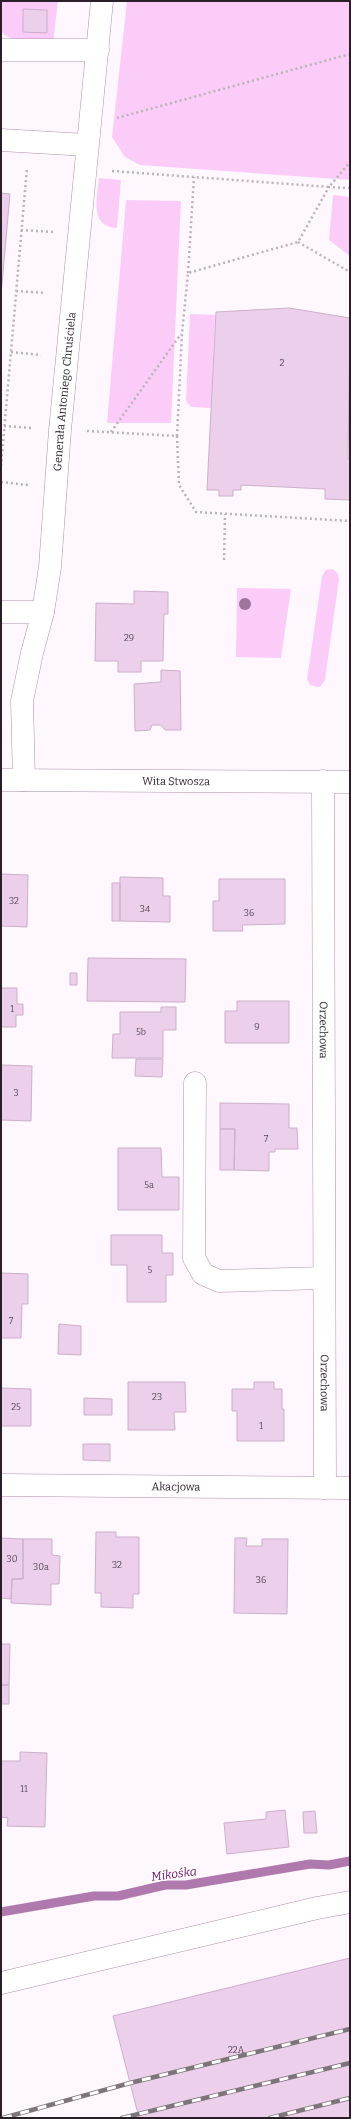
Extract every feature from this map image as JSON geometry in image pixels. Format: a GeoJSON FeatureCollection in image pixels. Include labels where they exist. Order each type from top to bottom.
{"type":"FeatureCollection","features":[{"type":"Feature","properties":{"kind":"street","name":"Generała Antoniego Chruściela"},"geometry":{"type":"LineString","coordinates":[[24,780],[22,701],[42,612],[50,567],[60,430],[84,169],[89,135],[102,1]]}},
{"type":"Feature","properties":{"kind":"street"},"geometry":{"type":"LineString","coordinates":[[1,50],[98,50]]}},
{"type":"Feature","properties":{"kind":"street"},"geometry":{"type":"LineString","coordinates":[[1,140],[29,142],[89,135]]}},
{"type":"Feature","properties":{"kind":"street"},"geometry":{"type":"LineString","coordinates":[[1,612],[42,612]]}},
{"type":"Feature","properties":{"kind":"street","name":"Wita Stwosza"},"geometry":{"type":"LineString","coordinates":[[1,780],[350,782]]}},
{"type":"Feature","properties":{"kind":"street","name":"Orzechowa"},"geometry":{"type":"LineString","coordinates":[[323,781],[325,1488]]}},
{"type":"Feature","properties":{"kind":"street"},"geometry":{"type":"LineString","coordinates":[[195,1083],[194,1258],[203,1274],[219,1281],[324,1278]]}},
{"type":"Feature","properties":{"kind":"street","name":"Akacjowa"},"geometry":{"type":"LineString","coordinates":[[1,1485],[350,1488]]}},
{"type":"Feature","properties":{"kind":"street"},"geometry":{"type":"LineString","coordinates":[[1,1983],[317,1908],[350,1902]]}},
{"type":"Feature","properties":{"kind":"path"},"geometry":{"type":"LineString","coordinates":[[89,135],[350,54]]}},
{"type":"Feature","properties":{"kind":"path"},"geometry":{"type":"LineString","coordinates":[[1,466],[29,142]]}},
{"type":"Feature","properties":{"kind":"path"},"geometry":{"type":"LineString","coordinates":[[298,242],[329,187],[350,162]]}},
{"type":"Feature","properties":{"kind":"path"},"geometry":{"type":"LineString","coordinates":[[84,169],[350,188]]}},
{"type":"Feature","properties":{"kind":"path"},"geometry":{"type":"LineString","coordinates":[[194,177],[188,272],[182,333],[177,436],[179,485],[196,512],[350,521]]}},
{"type":"Feature","properties":{"kind":"path"},"geometry":{"type":"LineString","coordinates":[[21,230],[56,232]]}},
{"type":"Feature","properties":{"kind":"path"},"geometry":{"type":"LineString","coordinates":[[188,272],[298,242],[350,272]]}},
{"type":"Feature","properties":{"kind":"path"},"geometry":{"type":"LineString","coordinates":[[16,291],[50,293]]}},
{"type":"Feature","properties":{"kind":"path"},"geometry":{"type":"LineString","coordinates":[[110,432],[182,333]]}},
{"type":"Feature","properties":{"kind":"path"},"geometry":{"type":"LineString","coordinates":[[11,352],[44,355]]}},
{"type":"Feature","properties":{"kind":"path"},"geometry":{"type":"LineString","coordinates":[[4,426],[177,436]]}},
{"type":"Feature","properties":{"kind":"path"},"geometry":{"type":"LineString","coordinates":[[1,482],[30,485]]}},
{"type":"Feature","properties":{"kind":"path"},"geometry":{"type":"LineString","coordinates":[[224,560],[225,514]]}},
{"type":"Feature","properties":{"kind":"shaded area"},"geometry":{"type":"Polygon","coordinates":[[[1,1],[58,1],[53,43],[12,39],[1,32],[1,1]]]}},
{"type":"Feature","properties":{"kind":"shaded area"},"geometry":{"type":"Polygon","coordinates":[[[127,1],[350,1],[350,180],[140,165],[125,157],[112,137],[127,1]]]}},
{"type":"Feature","properties":{"kind":"shaded area"},"geometry":{"type":"Polygon","coordinates":[[[99,178],[121,180],[117,228],[108,226],[98,217],[96,202],[99,178]]]}},
{"type":"Feature","properties":{"kind":"shaded area"},"geometry":{"type":"Polygon","coordinates":[[[333,195],[350,197],[350,256],[329,240],[333,195]]]}},
{"type":"Feature","properties":{"kind":"shaded area"},"geometry":{"type":"Polygon","coordinates":[[[126,200],[181,201],[171,423],[107,423],[126,200]]]}},
{"type":"Feature","properties":{"kind":"shaded area"},"geometry":{"type":"Polygon","coordinates":[[[190,314],[215,315],[211,408],[191,407],[186,401],[190,314]]]}},
{"type":"Feature","properties":{"kind":"shaded area"},"geometry":{"type":"Polygon","coordinates":[[[333,569],[338,574],[339,579],[325,680],[321,686],[318,687],[310,685],[307,679],[322,576],[326,570],[333,569]]]}},
{"type":"Feature","properties":{"kind":"shaded area"},"geometry":{"type":"Polygon","coordinates":[[[237,588],[291,589],[281,658],[236,657],[237,588]]]}},
{"type":"Feature","properties":{"kind":"building"},"geometry":{"type":"Polygon","coordinates":[[[23,9],[47,10],[47,33],[23,32],[23,9]]]}},
{"type":"Feature","properties":{"kind":"building"},"geometry":{"type":"Polygon","coordinates":[[[1,193],[10,194],[1,295],[1,193]]]}},
{"type":"Feature","properties":{"kind":"building"},"geometry":{"type":"Polygon","coordinates":[[[289,308],[350,318],[348,459],[350,459],[350,500],[325,499],[325,489],[241,485],[241,490],[233,490],[233,496],[219,496],[219,490],[207,490],[216,312],[289,308]]]}},
{"type":"Feature","properties":{"kind":"building"},"geometry":{"type":"Polygon","coordinates":[[[134,591],[168,592],[168,614],[164,614],[163,661],[141,661],[141,672],[118,672],[118,661],[95,661],[96,603],[134,604],[134,591]]]}},
{"type":"Feature","properties":{"kind":"building"},"geometry":{"type":"Polygon","coordinates":[[[161,670],[180,671],[181,730],[165,730],[161,725],[152,725],[150,730],[135,731],[134,684],[161,682],[161,670]]]}},
{"type":"Feature","properties":{"kind":"building"},"geometry":{"type":"Polygon","coordinates":[[[1,874],[28,875],[27,927],[1,926],[1,874]]]}},
{"type":"Feature","properties":{"kind":"building"},"geometry":{"type":"Polygon","coordinates":[[[120,877],[163,878],[163,896],[170,896],[170,922],[120,921],[120,877]]]}},
{"type":"Feature","properties":{"kind":"building"},"geometry":{"type":"Polygon","coordinates":[[[219,879],[285,879],[285,924],[242,925],[243,931],[213,931],[213,901],[219,901],[219,879]]]}},
{"type":"Feature","properties":{"kind":"building"},"geometry":{"type":"Polygon","coordinates":[[[112,883],[120,883],[120,921],[112,921],[112,883]]]}},
{"type":"Feature","properties":{"kind":"building"},"geometry":{"type":"Polygon","coordinates":[[[88,958],[186,959],[185,1002],[87,1001],[88,958]]]}},
{"type":"Feature","properties":{"kind":"building"},"geometry":{"type":"Polygon","coordinates":[[[70,973],[77,973],[77,985],[70,985],[70,973]]]}},
{"type":"Feature","properties":{"kind":"building"},"geometry":{"type":"Polygon","coordinates":[[[1,988],[17,988],[17,1004],[23,1004],[23,1015],[16,1015],[16,1027],[1,1027],[1,988]]]}},
{"type":"Feature","properties":{"kind":"building"},"geometry":{"type":"Polygon","coordinates":[[[237,1001],[289,1001],[289,1043],[225,1043],[225,1011],[237,1011],[237,1001]]]}},
{"type":"Feature","properties":{"kind":"building"},"geometry":{"type":"Polygon","coordinates":[[[161,1007],[176,1007],[176,1030],[163,1030],[163,1058],[112,1058],[113,1034],[120,1034],[120,1012],[161,1012],[161,1007]]]}},
{"type":"Feature","properties":{"kind":"building"},"geometry":{"type":"Polygon","coordinates":[[[136,1059],[163,1059],[162,1077],[135,1076],[136,1059]]]}},
{"type":"Feature","properties":{"kind":"building"},"geometry":{"type":"Polygon","coordinates":[[[1,1065],[32,1066],[31,1121],[1,1120],[1,1065]]]}},
{"type":"Feature","properties":{"kind":"building"},"geometry":{"type":"Polygon","coordinates":[[[220,1103],[289,1104],[289,1128],[297,1128],[298,1149],[275,1149],[275,1152],[269,1152],[269,1171],[234,1170],[235,1129],[220,1129],[220,1103]]]}},
{"type":"Feature","properties":{"kind":"building"},"geometry":{"type":"Polygon","coordinates":[[[220,1129],[235,1129],[234,1170],[220,1170],[220,1129]]]}},
{"type":"Feature","properties":{"kind":"building"},"geometry":{"type":"Polygon","coordinates":[[[118,1148],[161,1148],[162,1177],[179,1177],[179,1210],[118,1210],[118,1148]]]}},
{"type":"Feature","properties":{"kind":"building"},"geometry":{"type":"Polygon","coordinates":[[[111,1235],[162,1235],[162,1253],[173,1253],[173,1275],[166,1275],[166,1302],[127,1302],[127,1265],[111,1265],[111,1235]]]}},
{"type":"Feature","properties":{"kind":"building"},"geometry":{"type":"Polygon","coordinates":[[[1,1273],[28,1274],[28,1304],[22,1304],[21,1338],[1,1338],[1,1273]]]}},
{"type":"Feature","properties":{"kind":"building"},"geometry":{"type":"Polygon","coordinates":[[[59,1324],[81,1326],[81,1355],[58,1354],[59,1324]]]}},
{"type":"Feature","properties":{"kind":"building"},"geometry":{"type":"Polygon","coordinates":[[[128,1382],[185,1382],[186,1412],[174,1412],[175,1430],[128,1430],[128,1382]]]}},
{"type":"Feature","properties":{"kind":"building"},"geometry":{"type":"Polygon","coordinates":[[[254,1382],[274,1382],[274,1389],[282,1389],[282,1409],[284,1409],[284,1441],[237,1441],[237,1411],[232,1411],[232,1389],[254,1389],[254,1382]]]}},
{"type":"Feature","properties":{"kind":"building"},"geometry":{"type":"Polygon","coordinates":[[[1,1388],[31,1389],[31,1426],[1,1426],[1,1388]]]}},
{"type":"Feature","properties":{"kind":"building"},"geometry":{"type":"Polygon","coordinates":[[[84,1398],[112,1399],[112,1415],[84,1415],[84,1398]]]}},
{"type":"Feature","properties":{"kind":"building"},"geometry":{"type":"Polygon","coordinates":[[[83,1444],[110,1444],[110,1461],[83,1460],[83,1444]]]}},
{"type":"Feature","properties":{"kind":"building"},"geometry":{"type":"Polygon","coordinates":[[[96,1532],[116,1532],[116,1537],[139,1537],[139,1594],[133,1594],[133,1608],[101,1607],[101,1593],[95,1593],[96,1532]]]}},
{"type":"Feature","properties":{"kind":"building"},"geometry":{"type":"Polygon","coordinates":[[[1,1538],[23,1539],[23,1579],[12,1579],[11,1599],[1,1598],[1,1538]]]}},
{"type":"Feature","properties":{"kind":"building"},"geometry":{"type":"Polygon","coordinates":[[[235,1538],[247,1538],[246,1546],[262,1546],[262,1539],[288,1539],[287,1614],[234,1613],[235,1538]]]}},
{"type":"Feature","properties":{"kind":"building"},"geometry":{"type":"Polygon","coordinates":[[[23,1539],[52,1539],[52,1555],[60,1556],[59,1584],[51,1584],[51,1605],[11,1603],[12,1579],[23,1579],[23,1539]]]}},
{"type":"Feature","properties":{"kind":"building"},"geometry":{"type":"Polygon","coordinates":[[[1,1644],[10,1644],[9,1685],[1,1685],[1,1644]]]}},
{"type":"Feature","properties":{"kind":"building"},"geometry":{"type":"Polygon","coordinates":[[[1,1685],[9,1685],[9,1704],[1,1704],[1,1685]]]}},
{"type":"Feature","properties":{"kind":"building"},"geometry":{"type":"Polygon","coordinates":[[[20,1752],[47,1753],[45,1827],[7,1826],[8,1818],[1,1817],[1,1761],[20,1761],[20,1752]]]}},
{"type":"Feature","properties":{"kind":"building"},"geometry":{"type":"Polygon","coordinates":[[[285,1810],[289,1847],[227,1854],[224,1823],[266,1819],[266,1812],[285,1810]]]}},
{"type":"Feature","properties":{"kind":"building"},"geometry":{"type":"Polygon","coordinates":[[[315,1811],[317,1833],[304,1833],[303,1812],[315,1811]]]}},
{"type":"Feature","properties":{"kind":"building"},"geometry":{"type":"Polygon","coordinates":[[[350,1958],[350,2118],[139,2118],[113,2016],[350,1958]]]}},
{"type":"Feature","properties":{"kind":"waterway","name":"Mikośka"},"geometry":{"type":"LineString","coordinates":[[1,1912],[94,1896],[118,1896],[165,1885],[186,1885],[310,1864],[329,1865],[350,1861]]}},
{"type":"Feature","properties":{"kind":"railway"},"geometry":{"type":"LineString","coordinates":[[3,2118],[130,2083],[350,2029]]}},
{"type":"Feature","properties":{"kind":"railway"},"geometry":{"type":"LineString","coordinates":[[122,2118],[350,2063]]}},
{"type":"Feature","properties":{"kind":"railway"},"geometry":{"type":"LineString","coordinates":[[270,2118],[350,2098]]}}]}
